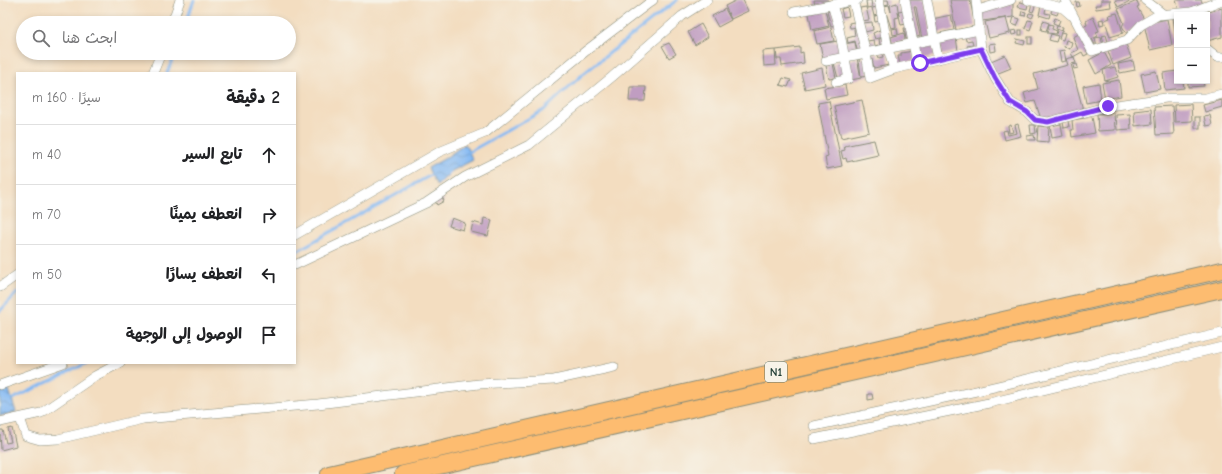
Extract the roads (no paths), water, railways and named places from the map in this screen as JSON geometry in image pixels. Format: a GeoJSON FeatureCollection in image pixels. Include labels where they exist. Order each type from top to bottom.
{"type":"FeatureCollection","features":[{"type":"Feature","properties":{"kind":"highway","name":"N1"},"geometry":{"type":"LineString","coordinates":[[329,474],[1222,270]]}},
{"type":"Feature","properties":{"kind":"highway","name":"N1"},"geometry":{"type":"LineString","coordinates":[[403,474],[438,470],[1222,289]]}},
{"type":"Feature","properties":{"kind":"street"},"geometry":{"type":"LineString","coordinates":[[174,16],[180,0]]}},
{"type":"Feature","properties":{"kind":"street"},"geometry":{"type":"LineString","coordinates":[[296,235],[439,152],[485,132],[587,50],[653,0]]}},
{"type":"Feature","properties":{"kind":"street"},"geometry":{"type":"LineString","coordinates":[[296,264],[426,202],[465,177],[529,145],[682,16],[707,0]]}},
{"type":"Feature","properties":{"kind":"street"},"geometry":{"type":"LineString","coordinates":[[794,12],[855,0],[870,78],[894,69],[981,49]]}},
{"type":"Feature","properties":{"kind":"street"},"geometry":{"type":"LineString","coordinates":[[879,0],[888,48],[894,69]]}},
{"type":"Feature","properties":{"kind":"street"},"geometry":{"type":"LineString","coordinates":[[905,0],[917,64]]}},
{"type":"Feature","properties":{"kind":"street"},"geometry":{"type":"LineString","coordinates":[[927,0],[938,59]]}},
{"type":"Feature","properties":{"kind":"street"},"geometry":{"type":"LineString","coordinates":[[976,0],[981,49],[995,78],[1010,102],[1027,112],[1035,120],[1048,122],[1108,106],[1166,98],[1205,98],[1222,94]]}},
{"type":"Feature","properties":{"kind":"street"},"geometry":{"type":"LineString","coordinates":[[978,10],[1011,0]]}},
{"type":"Feature","properties":{"kind":"street"},"geometry":{"type":"LineString","coordinates":[[1028,0],[1063,8],[1076,21]]}},
{"type":"Feature","properties":{"kind":"street"},"geometry":{"type":"LineString","coordinates":[[1065,0],[1092,51],[1127,40],[1141,25],[1158,15],[1174,14]]}},
{"type":"Feature","properties":{"kind":"street"},"geometry":{"type":"LineString","coordinates":[[1145,0],[1163,14]]}},
{"type":"Feature","properties":{"kind":"street"},"geometry":{"type":"LineString","coordinates":[[1195,12],[1222,0]]}},
{"type":"Feature","properties":{"kind":"street"},"geometry":{"type":"LineString","coordinates":[[832,5],[838,24],[848,79],[836,82]]}},
{"type":"Feature","properties":{"kind":"street"},"geometry":{"type":"LineString","coordinates":[[826,61],[979,30]]}},
{"type":"Feature","properties":{"kind":"street"},"geometry":{"type":"LineString","coordinates":[[1210,51],[1217,57],[1222,58]]}},
{"type":"Feature","properties":{"kind":"street"},"geometry":{"type":"LineString","coordinates":[[153,72],[158,60]]}},
{"type":"Feature","properties":{"kind":"street"},"geometry":{"type":"LineString","coordinates":[[0,287],[16,276]]}},
{"type":"Feature","properties":{"kind":"street"},"geometry":{"type":"LineString","coordinates":[[814,426],[981,390],[1222,333]]}},
{"type":"Feature","properties":{"kind":"street"},"geometry":{"type":"LineString","coordinates":[[814,439],[989,403],[1222,347]]}},
{"type":"Feature","properties":{"kind":"street"},"geometry":{"type":"LineString","coordinates":[[0,385],[60,364]]}},
{"type":"Feature","properties":{"kind":"street"},"geometry":{"type":"LineString","coordinates":[[0,422],[41,413],[95,376],[118,364]]}},
{"type":"Feature","properties":{"kind":"street"},"geometry":{"type":"LineString","coordinates":[[20,418],[26,436],[40,440],[58,439],[143,419],[318,404],[479,384],[554,380],[614,367]]}},
{"type":"Feature","properties":{"kind":"street"},"geometry":{"type":"LineString","coordinates":[[438,449],[438,470]]}},
{"type":"Feature","properties":{"kind":"water"},"geometry":{"type":"Polygon","coordinates":[[[465,144],[473,160],[452,171],[437,186],[428,168],[465,144]]]}},
{"type":"Feature","properties":{"kind":"water"},"geometry":{"type":"Polygon","coordinates":[[[8,387],[16,412],[0,416],[0,391],[8,387]]]}},
{"type":"Feature","properties":{"kind":"waterway"},"geometry":{"type":"LineString","coordinates":[[188,16],[194,0]]}},
{"type":"Feature","properties":{"kind":"waterway"},"geometry":{"type":"LineString","coordinates":[[469,152],[544,110],[583,74],[677,0]]}},
{"type":"Feature","properties":{"kind":"waterway"},"geometry":{"type":"LineString","coordinates":[[167,72],[172,60]]}},
{"type":"Feature","properties":{"kind":"waterway"},"geometry":{"type":"LineString","coordinates":[[296,251],[431,175]]}},
{"type":"Feature","properties":{"kind":"waterway"},"geometry":{"type":"LineString","coordinates":[[0,311],[16,294]]}},
{"type":"Feature","properties":{"kind":"waterway"},"geometry":{"type":"LineString","coordinates":[[13,399],[85,364]]}}]}
